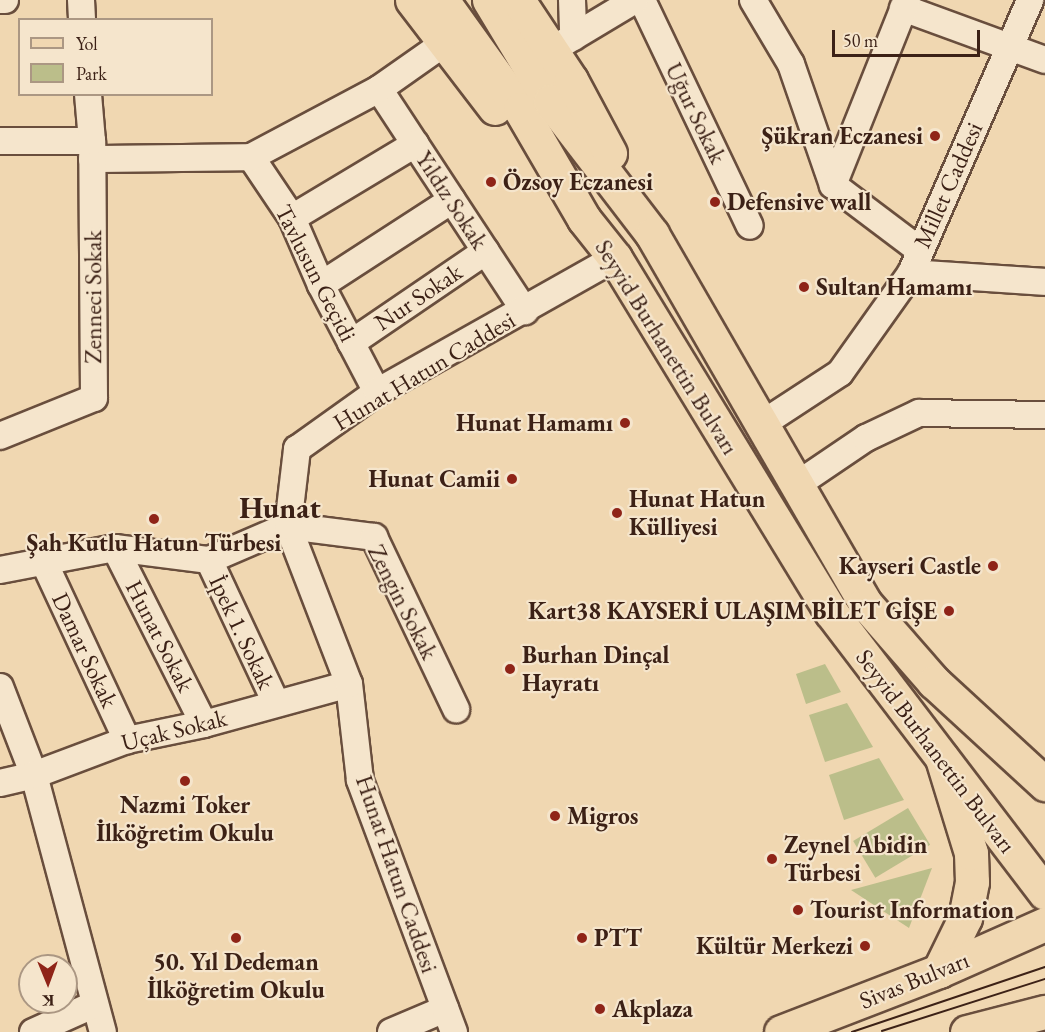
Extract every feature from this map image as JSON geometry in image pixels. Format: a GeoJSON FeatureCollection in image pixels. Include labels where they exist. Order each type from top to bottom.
{"type":"FeatureCollection","features":[{"type":"Feature","properties":{"kind":"main road"},"geometry":{"type":"LineString","coordinates":[[412,0],[443,44],[584,219]]}},
{"type":"Feature","properties":{"kind":"main road","name":"Seyyid Burhanettin Bulvarı"},"geometry":{"type":"LineString","coordinates":[[442,0],[520,109],[584,219],[615,258],[831,612],[1045,893]]}},
{"type":"Feature","properties":{"kind":"main road","name":"Seyyid Burhanettin Bulvarı"},"geometry":{"type":"LineString","coordinates":[[489,0],[550,101],[652,234],[762,424],[795,486],[865,603],[934,682],[1045,784]]}},
{"type":"Feature","properties":{"kind":"main road"},"geometry":{"type":"LineString","coordinates":[[518,0],[562,44],[571,80],[652,234]]}},
{"type":"Feature","properties":{"kind":"main road"},"geometry":{"type":"LineString","coordinates":[[939,971],[964,918],[972,882],[971,853],[942,758]]}},
{"type":"Feature","properties":{"kind":"main road","name":"Sivas Bulvarı"},"geometry":{"type":"LineString","coordinates":[[781,1032],[939,971],[1045,924]]}},
{"type":"Feature","properties":{"kind":"main road"},"geometry":{"type":"LineString","coordinates":[[967,1032],[1045,1012]]}},
{"type":"Feature","properties":{"kind":"street"},"geometry":{"type":"LineString","coordinates":[[0,0],[5,0]]}},
{"type":"Feature","properties":{"kind":"street"},"geometry":{"type":"LineString","coordinates":[[81,0],[82,18]]}},
{"type":"Feature","properties":{"kind":"street"},"geometry":{"type":"LineString","coordinates":[[562,44],[572,0]]}},
{"type":"Feature","properties":{"kind":"street"},"geometry":{"type":"LineString","coordinates":[[562,44],[634,0]]}},
{"type":"Feature","properties":{"kind":"street","name":"Uğur Sokak"},"geometry":{"type":"LineString","coordinates":[[642,0],[750,226]]}},
{"type":"Feature","properties":{"kind":"street"},"geometry":{"type":"LineString","coordinates":[[753,0],[791,64],[832,185],[915,261],[1044,279]]}},
{"type":"Feature","properties":{"kind":"street","name":"Millet Caddesi"},"geometry":{"type":"LineString","coordinates":[[762,424],[840,373],[915,261],[1030,0]]}},
{"type":"Feature","properties":{"kind":"street"},"geometry":{"type":"LineString","coordinates":[[832,185],[905,4],[1045,60]]}},
{"type":"Feature","properties":{"kind":"street"},"geometry":{"type":"LineString","coordinates":[[0,141],[92,150],[251,157],[379,89],[443,44]]}},
{"type":"Feature","properties":{"kind":"street","name":"Yıldız Sokak"},"geometry":{"type":"LineString","coordinates":[[379,89],[525,311]]}},
{"type":"Feature","properties":{"kind":"street","name":"Zenneci Sokak"},"geometry":{"type":"LineString","coordinates":[[0,435],[94,398],[92,150],[88,96]]}},
{"type":"Feature","properties":{"kind":"street"},"geometry":{"type":"LineString","coordinates":[[292,218],[415,144]]}},
{"type":"Feature","properties":{"kind":"street","name":"Tavlusun Geçidi"},"geometry":{"type":"LineString","coordinates":[[251,157],[292,218],[321,285],[377,392]]}},
{"type":"Feature","properties":{"kind":"street"},"geometry":{"type":"LineString","coordinates":[[321,285],[452,200]]}},
{"type":"Feature","properties":{"kind":"street","name":"Nur Sokak"},"geometry":{"type":"LineString","coordinates":[[351,343],[486,251]]}},
{"type":"Feature","properties":{"kind":"street","name":"Hunat Hatun Caddesi"},"geometry":{"type":"LineString","coordinates":[[450,1021],[360,780],[349,684],[288,526],[297,449],[377,392],[525,311],[615,258]]}},
{"type":"Feature","properties":{"kind":"street"},"geometry":{"type":"LineString","coordinates":[[795,486],[866,438],[920,413],[1045,415]]}},
{"type":"Feature","properties":{"kind":"street"},"geometry":{"type":"LineString","coordinates":[[0,570],[115,548],[209,560],[288,526]]}},
{"type":"Feature","properties":{"kind":"street","name":"Zengin Sokak"},"geometry":{"type":"LineString","coordinates":[[288,526],[374,537],[456,709]]}},
{"type":"Feature","properties":{"kind":"street","name":"Hunat Sokak"},"geometry":{"type":"LineString","coordinates":[[115,548],[204,724]]}},
{"type":"Feature","properties":{"kind":"street","name":"Damar Sokak"},"geometry":{"type":"LineString","coordinates":[[44,560],[127,740]]}},
{"type":"Feature","properties":{"kind":"street","name":"İpek 1. Sokak"},"geometry":{"type":"LineString","coordinates":[[209,560],[276,703]]}},
{"type":"Feature","properties":{"kind":"street","name":"Uçak Sokak"},"geometry":{"type":"LineString","coordinates":[[0,783],[34,775],[127,740],[204,724],[349,684]]}},
{"type":"Feature","properties":{"kind":"street"},"geometry":{"type":"LineString","coordinates":[[0,687],[34,775],[93,1005],[103,1032]]}},
{"type":"Feature","properties":{"kind":"street"},"geometry":{"type":"LineString","coordinates":[[33,1032],[93,1005]]}},
{"type":"Feature","properties":{"kind":"street"},"geometry":{"type":"LineString","coordinates":[[390,1032],[450,1021]]}},
{"type":"Feature","properties":{"kind":"green space"},"geometry":{"type":"Polygon","coordinates":[[[825,664],[841,692],[806,704],[796,674],[825,664]]]}},
{"type":"Feature","properties":{"kind":"green space"},"geometry":{"type":"Polygon","coordinates":[[[847,703],[873,747],[825,762],[809,715],[847,703]]]}},
{"type":"Feature","properties":{"kind":"green space"},"geometry":{"type":"Polygon","coordinates":[[[879,758],[904,800],[844,820],[829,775],[879,758]]]}},
{"type":"Feature","properties":{"kind":"green space"},"geometry":{"type":"Polygon","coordinates":[[[908,808],[930,845],[875,878],[853,841],[908,808]]]}},
{"type":"Feature","properties":{"kind":"green space"},"geometry":{"type":"Polygon","coordinates":[[[932,868],[909,928],[851,890],[932,868]]]}},
{"type":"Feature","properties":{"kind":"tram line"},"geometry":{"type":"LineString","coordinates":[[852,1032],[1045,967]]}},
{"type":"Feature","properties":{"kind":"tram line"},"geometry":{"type":"LineString","coordinates":[[882,1031],[1045,979]]}},
{"type":"Feature","properties":{"kind":"place","name":"Şükran Eczanesi"},"geometry":{"type":"Point","coordinates":[935,136]}},
{"type":"Feature","properties":{"kind":"place","name":"Özsoy Eczanesi"},"geometry":{"type":"Point","coordinates":[491,182]}},
{"type":"Feature","properties":{"kind":"place","name":"Defensive wall"},"geometry":{"type":"Point","coordinates":[715,202]}},
{"type":"Feature","properties":{"kind":"place","name":"Sultan Hamamı"},"geometry":{"type":"Point","coordinates":[804,287]}},
{"type":"Feature","properties":{"kind":"place","name":"Hunat Hamamı"},"geometry":{"type":"Point","coordinates":[625,423]}},
{"type":"Feature","properties":{"kind":"place","name":"Hunat Camii"},"geometry":{"type":"Point","coordinates":[512,479]}},
{"type":"Feature","properties":{"kind":"place","name":"Hunat Hatun Külliyesi"},"geometry":{"type":"Point","coordinates":[617,513]}},
{"type":"Feature","properties":{"kind":"place","name":"Şah Kutlu Hatun Türbesi"},"geometry":{"type":"Point","coordinates":[154,519]}},
{"type":"Feature","properties":{"kind":"place","name":"Kayseri Castle"},"geometry":{"type":"Point","coordinates":[993,566]}},
{"type":"Feature","properties":{"kind":"place","name":"Kart38 KAYSERİ ULAŞIM BİLET GİŞE"},"geometry":{"type":"Point","coordinates":[949,611]}},
{"type":"Feature","properties":{"kind":"place","name":"Burhan Dinçal Hayratı"},"geometry":{"type":"Point","coordinates":[510,669]}},
{"type":"Feature","properties":{"kind":"place","name":"Nazmi Toker İlköğretim Okulu"},"geometry":{"type":"Point","coordinates":[185,781]}},
{"type":"Feature","properties":{"kind":"place","name":"Migros"},"geometry":{"type":"Point","coordinates":[555,816]}},
{"type":"Feature","properties":{"kind":"place","name":"Zeynel Abidin Türbesi"},"geometry":{"type":"Point","coordinates":[772,859]}},
{"type":"Feature","properties":{"kind":"place","name":"Tourist Information"},"geometry":{"type":"Point","coordinates":[798,910]}},
{"type":"Feature","properties":{"kind":"place","name":"50. Yıl Dedeman İlköğretim Okulu"},"geometry":{"type":"Point","coordinates":[236,938]}},
{"type":"Feature","properties":{"kind":"place","name":"PTT"},"geometry":{"type":"Point","coordinates":[582,938]}},
{"type":"Feature","properties":{"kind":"place","name":"Kültür Merkezi"},"geometry":{"type":"Point","coordinates":[865,946]}},
{"type":"Feature","properties":{"kind":"place","name":"Akplaza"},"geometry":{"type":"Point","coordinates":[600,1009]}},
{"type":"Feature","properties":{"kind":"district","name":"Hunat"},"geometry":{"type":"Point","coordinates":[280,508]}}]}
